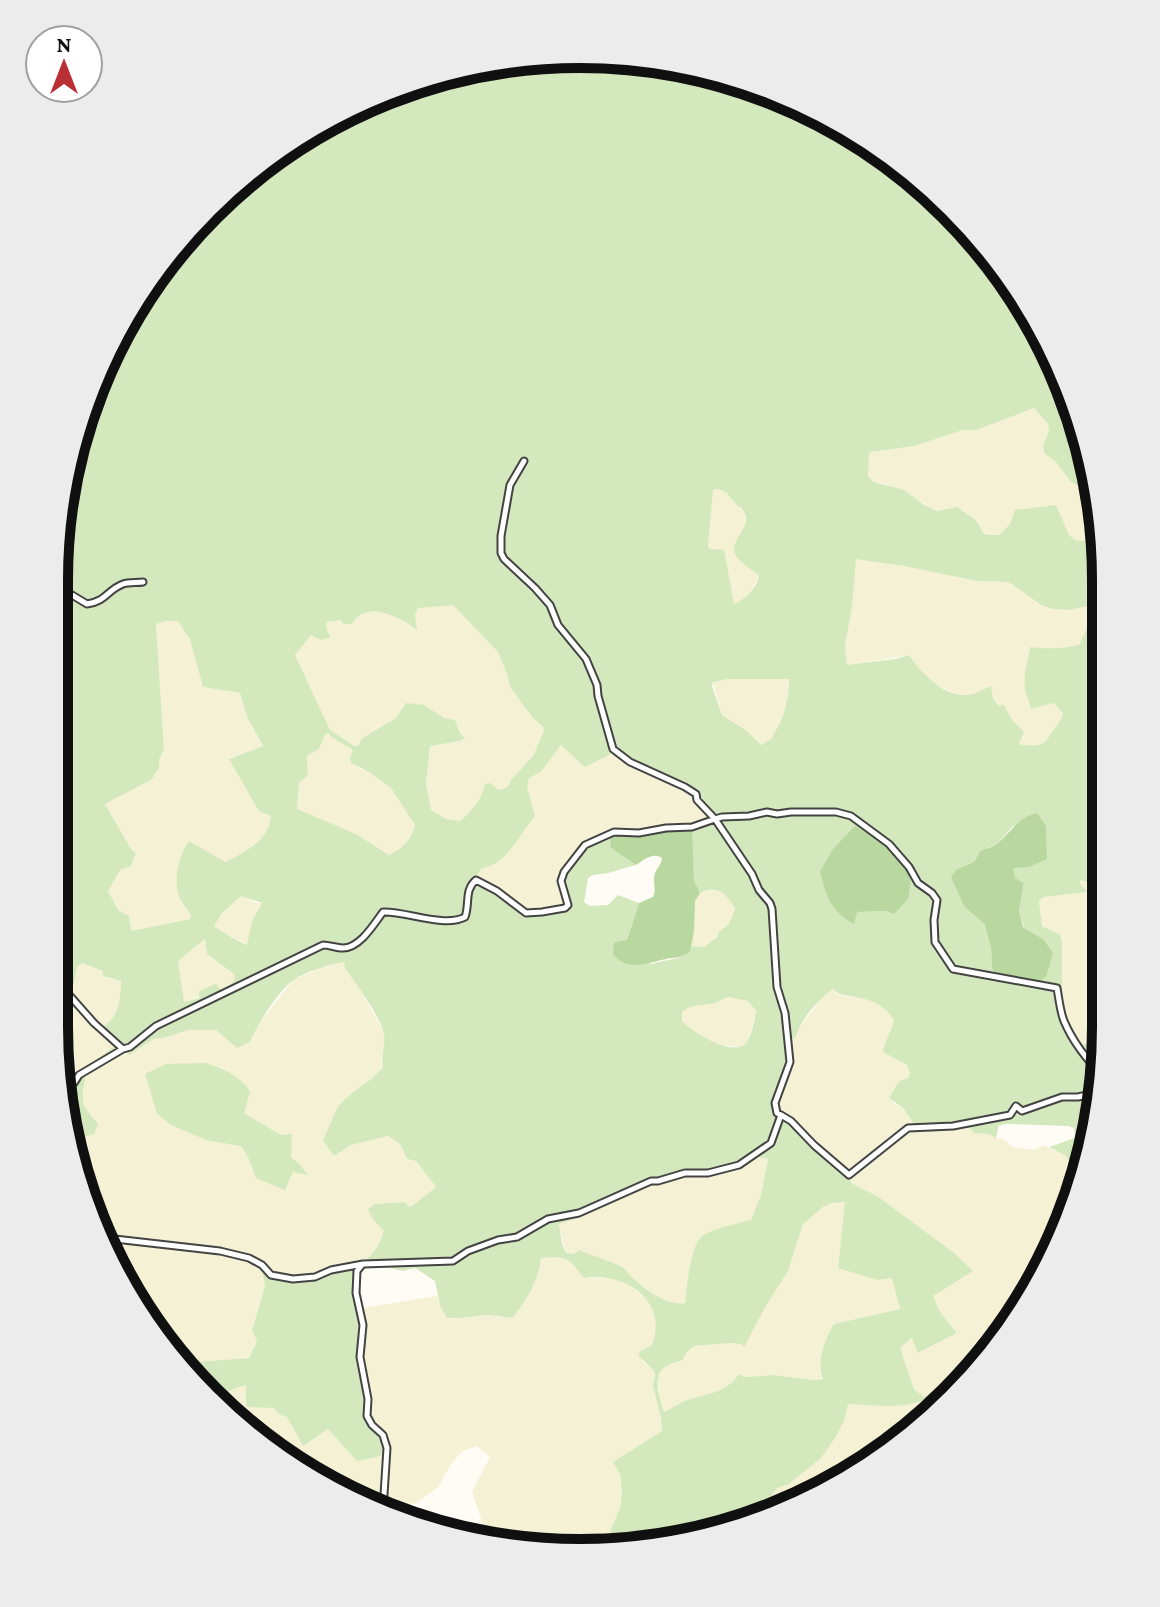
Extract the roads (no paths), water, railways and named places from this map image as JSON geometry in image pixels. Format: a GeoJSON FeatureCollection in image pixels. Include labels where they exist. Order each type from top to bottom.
{"type":"FeatureCollection","features":[{"type":"Feature","properties":{"kind":"street"},"geometry":{"type":"LineString","coordinates":[[524,461],[510,485],[501,536],[504,559],[550,605],[561,630],[586,659],[597,685],[613,749],[630,762],[696,794],[697,800],[715,819],[770,903],[777,987],[785,1013],[790,1062],[775,1103],[777,1113],[791,1121],[849,1175],[908,1128],[990,1120],[1010,1115],[1016,1106],[1022,1111],[1062,1097],[1088,1095]]}},
{"type":"Feature","properties":{"kind":"street"},"geometry":{"type":"LineString","coordinates":[[68,593],[87,604],[102,601],[122,584],[143,582]]}},
{"type":"Feature","properties":{"kind":"street"},"geometry":{"type":"LineString","coordinates":[[71,1085],[79,1075],[130,1047],[156,1026],[323,945],[350,946],[361,939],[383,912],[460,920],[468,910],[467,897],[471,884],[476,880],[526,913],[565,908],[568,905],[561,881],[564,872],[585,845],[614,832],[639,833],[692,827],[722,817],[767,812],[836,812],[851,816],[889,844],[918,883],[937,900],[935,942],[953,969],[1057,988],[1063,1018],[1091,1061]]}},
{"type":"Feature","properties":{"kind":"street"},"geometry":{"type":"LineString","coordinates":[[68,994],[123,1049]]}},
{"type":"Feature","properties":{"kind":"street"},"geometry":{"type":"LineString","coordinates":[[114,1239],[220,1251],[249,1258],[262,1265],[271,1275],[293,1279],[315,1277],[331,1270],[363,1264],[453,1261],[468,1251],[517,1237],[548,1219],[579,1213],[651,1181],[739,1165],[771,1143],[781,1115]]}},
{"type":"Feature","properties":{"kind":"street"},"geometry":{"type":"LineString","coordinates":[[363,1264],[357,1271],[356,1293],[363,1325],[360,1357],[368,1399],[367,1416],[383,1435],[387,1448],[384,1500]]}}]}
